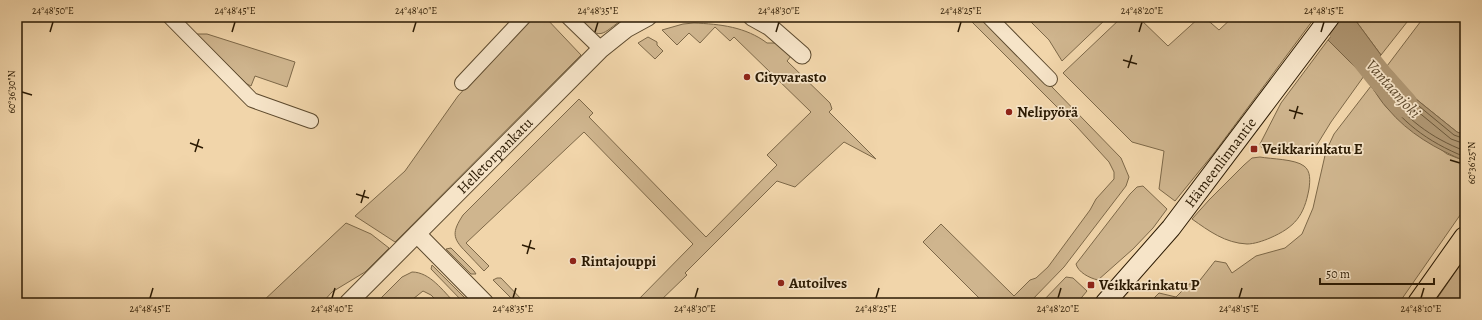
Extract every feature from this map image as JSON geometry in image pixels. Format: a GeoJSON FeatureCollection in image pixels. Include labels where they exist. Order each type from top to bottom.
{"type":"FeatureCollection","features":[{"type":"Feature","properties":{"kind":"highway"},"geometry":{"type":"LineString","coordinates":[[1419,303],[1465,238]]}},
{"type":"Feature","properties":{"kind":"main road","name":"Hämeenlinnantie"},"geometry":{"type":"LineString","coordinates":[[1105,303],[1171,228],[1330,17]]}},
{"type":"Feature","properties":{"kind":"street"},"geometry":{"type":"LineString","coordinates":[[170,17],[252,100],[311,121]]}},
{"type":"Feature","properties":{"kind":"street"},"geometry":{"type":"LineString","coordinates":[[462,83],[524,17]]}},
{"type":"Feature","properties":{"kind":"street"},"geometry":{"type":"LineString","coordinates":[[568,17],[600,49]]}},
{"type":"Feature","properties":{"kind":"street","name":"Helletorpankatu"},"geometry":{"type":"LineString","coordinates":[[348,303],[600,49],[626,29],[648,17]]}},
{"type":"Feature","properties":{"kind":"street"},"geometry":{"type":"LineString","coordinates":[[752,17],[770,27],[802,55]]}},
{"type":"Feature","properties":{"kind":"street"},"geometry":{"type":"LineString","coordinates":[[989,17],[1050,79]]}},
{"type":"Feature","properties":{"kind":"street"},"geometry":{"type":"LineString","coordinates":[[417,234],[486,303]]}},
{"type":"Feature","properties":{"kind":"shaded area"},"geometry":{"type":"Polygon","coordinates":[[[530,17],[545,17],[581,55],[395,242],[355,216],[405,171],[458,96],[530,17]]]}},
{"type":"Feature","properties":{"kind":"shaded area"},"geometry":{"type":"Polygon","coordinates":[[[576,17],[626,17],[601,34],[591,30],[576,17]]]}},
{"type":"Feature","properties":{"kind":"shaded area"},"geometry":{"type":"Polygon","coordinates":[[[967,17],[984,17],[1121,158],[1129,177],[1126,186],[1064,267],[1029,303],[977,303],[980,299],[923,242],[941,224],[1014,296],[1030,280],[1036,278],[1048,267],[1090,210],[1096,199],[1114,179],[1114,172],[1109,162],[1077,127],[967,17]]]}},
{"type":"Feature","properties":{"kind":"shaded area"},"geometry":{"type":"Polygon","coordinates":[[[1026,17],[1108,17],[1062,61],[1049,40],[1026,17]]]}},
{"type":"Feature","properties":{"kind":"shaded area"},"geometry":{"type":"Polygon","coordinates":[[[1122,17],[1138,17],[1168,46],[1200,17],[1204,17],[1219,30],[1233,17],[1310,17],[1313,20],[1214,153],[1175,201],[1159,189],[1164,151],[1132,142],[1063,73],[1122,17]]]}},
{"type":"Feature","properties":{"kind":"shaded area"},"geometry":{"type":"Polygon","coordinates":[[[1353,17],[1411,17],[1381,55],[1353,17]]]}},
{"type":"Feature","properties":{"kind":"shaded area"},"geometry":{"type":"Polygon","coordinates":[[[1424,17],[1465,17],[1465,135],[1457,132],[1416,99],[1387,66],[1424,17]]]}},
{"type":"Feature","properties":{"kind":"shaded area"},"geometry":{"type":"Polygon","coordinates":[[[694,23],[732,27],[750,33],[767,43],[777,43],[791,56],[787,61],[830,103],[832,109],[829,112],[876,159],[844,142],[795,187],[777,181],[685,273],[687,275],[658,303],[635,303],[693,244],[584,132],[466,243],[489,266],[484,271],[461,247],[456,239],[455,230],[459,221],[463,215],[579,99],[593,113],[589,117],[706,237],[777,165],[767,155],[811,112],[734,37],[730,41],[715,27],[700,43],[689,33],[677,45],[662,30],[683,24],[694,23]]]}},
{"type":"Feature","properties":{"kind":"shaded area"},"geometry":{"type":"Polygon","coordinates":[[[197,34],[207,34],[295,62],[287,87],[255,76],[251,86],[247,84],[197,34]]]}},
{"type":"Feature","properties":{"kind":"shaded area"},"geometry":{"type":"Polygon","coordinates":[[[648,37],[657,42],[657,45],[663,51],[655,59],[638,43],[648,37]]]}},
{"type":"Feature","properties":{"kind":"shaded area"},"geometry":{"type":"Polygon","coordinates":[[[1328,40],[1364,76],[1331,122],[1315,148],[1306,154],[1297,155],[1268,151],[1262,148],[1260,144],[1281,103],[1328,40]]]}},
{"type":"Feature","properties":{"kind":"shaded area"},"geometry":{"type":"Polygon","coordinates":[[[1371,86],[1387,108],[1447,154],[1465,161],[1465,208],[1399,303],[1149,303],[1159,293],[1176,297],[1189,284],[1197,284],[1215,261],[1226,263],[1232,273],[1256,256],[1285,248],[1302,234],[1313,208],[1326,151],[1334,134],[1371,86]]]}},
{"type":"Feature","properties":{"kind":"shaded area"},"geometry":{"type":"Polygon","coordinates":[[[1260,157],[1295,162],[1304,166],[1308,171],[1310,183],[1307,198],[1301,213],[1292,225],[1286,230],[1270,238],[1247,244],[1224,239],[1192,219],[1244,165],[1252,158],[1260,157]]]}},
{"type":"Feature","properties":{"kind":"shaded area"},"geometry":{"type":"Polygon","coordinates":[[[1143,186],[1167,209],[1153,228],[1133,249],[1098,280],[1084,274],[1079,270],[1076,264],[1130,194],[1137,187],[1143,186]]]}},
{"type":"Feature","properties":{"kind":"shaded area"},"geometry":{"type":"Polygon","coordinates":[[[346,223],[371,234],[389,248],[365,272],[332,292],[322,303],[261,303],[346,223]]]}},
{"type":"Feature","properties":{"kind":"shaded area"},"geometry":{"type":"Polygon","coordinates":[[[451,248],[476,274],[471,274],[446,249],[451,248]]]}},
{"type":"Feature","properties":{"kind":"shaded area"},"geometry":{"type":"Polygon","coordinates":[[[1465,258],[1465,303],[1434,303],[1465,258]]]}},
{"type":"Feature","properties":{"kind":"shaded area"},"geometry":{"type":"Polygon","coordinates":[[[432,265],[470,303],[464,303],[431,269],[432,265]]]}},
{"type":"Feature","properties":{"kind":"shaded area"},"geometry":{"type":"Polygon","coordinates":[[[412,272],[425,275],[436,283],[455,303],[439,303],[431,295],[423,291],[408,303],[376,303],[402,277],[412,272]]]}},
{"type":"Feature","properties":{"kind":"shaded area"},"geometry":{"type":"Polygon","coordinates":[[[1066,277],[1073,278],[1087,291],[1077,303],[1041,303],[1066,277]]]}},
{"type":"Feature","properties":{"kind":"shaded area"},"geometry":{"type":"Polygon","coordinates":[[[501,278],[525,303],[516,303],[493,280],[501,278]]]}},
{"type":"Feature","properties":{"kind":"water"},"geometry":{"type":"Polygon","coordinates":[[[1346,17],[1353,17],[1381,55],[1364,76],[1328,40],[1346,17]]]}},
{"type":"Feature","properties":{"kind":"water"},"geometry":{"type":"Polygon","coordinates":[[[1387,66],[1416,99],[1457,132],[1465,135],[1465,161],[1423,140],[1404,126],[1383,104],[1371,86],[1387,66]]]}},
{"type":"Feature","properties":{"kind":"waterway","name":"Vantaanjoki"},"geometry":{"type":"LineString","coordinates":[[1332,17],[1379,76],[1404,104]]}},
{"type":"Feature","properties":{"kind":"place","name":"Cityvarasto"},"geometry":{"type":"Point","coordinates":[747,77]}},
{"type":"Feature","properties":{"kind":"place","name":"Nelipyörä"},"geometry":{"type":"Point","coordinates":[1009,112]}},
{"type":"Feature","properties":{"kind":"place","name":"Veikkarinkatu E"},"geometry":{"type":"Point","coordinates":[1254,149]}},
{"type":"Feature","properties":{"kind":"place","name":"Rintajouppi"},"geometry":{"type":"Point","coordinates":[573,261]}},
{"type":"Feature","properties":{"kind":"place","name":"Autoilves"},"geometry":{"type":"Point","coordinates":[781,283]}},
{"type":"Feature","properties":{"kind":"place","name":"Veikkarinkatu P"},"geometry":{"type":"Point","coordinates":[1091,285]}}]}
